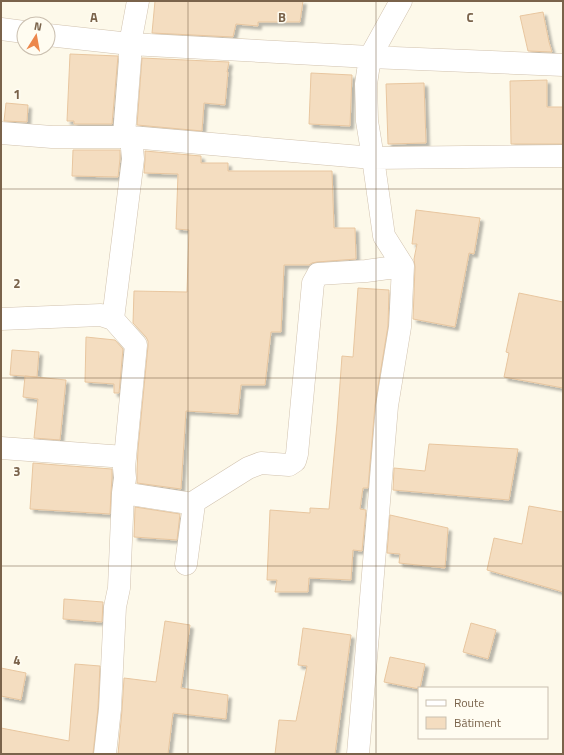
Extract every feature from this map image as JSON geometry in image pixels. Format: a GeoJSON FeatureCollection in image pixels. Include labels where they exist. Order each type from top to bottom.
{"type":"FeatureCollection","features":[{"type":"Feature","properties":{"kind":"street"},"geometry":{"type":"LineString","coordinates":[[131,137],[124,135],[130,44],[138,1]]}},
{"type":"Feature","properties":{"kind":"street"},"geometry":{"type":"LineString","coordinates":[[358,754],[387,406],[400,328],[402,266],[384,236],[367,121],[366,84],[370,57],[401,1]]}},
{"type":"Feature","properties":{"kind":"street"},"geometry":{"type":"LineString","coordinates":[[1,30],[16,31]]}},
{"type":"Feature","properties":{"kind":"street"},"geometry":{"type":"LineString","coordinates":[[56,36],[130,44],[370,57],[563,65]]}},
{"type":"Feature","properties":{"kind":"street"},"geometry":{"type":"LineString","coordinates":[[1,133],[52,136],[131,137],[373,158],[563,156]]}},
{"type":"Feature","properties":{"kind":"street"},"geometry":{"type":"LineString","coordinates":[[113,319],[133,159],[131,137]]}},
{"type":"Feature","properties":{"kind":"street"},"geometry":{"type":"LineString","coordinates":[[186,564],[194,504],[197,500],[248,468],[261,463],[289,465],[295,461],[297,454],[313,283],[318,274],[366,271],[402,266]]}},
{"type":"Feature","properties":{"kind":"street"},"geometry":{"type":"LineString","coordinates":[[1,319],[101,315],[113,319],[136,345],[124,468],[125,478],[119,588],[115,607],[110,704],[105,754]]}},
{"type":"Feature","properties":{"kind":"street"},"geometry":{"type":"LineString","coordinates":[[1,448],[125,457]]}},
{"type":"Feature","properties":{"kind":"street"},"geometry":{"type":"LineString","coordinates":[[123,493],[194,504]]}},
{"type":"Feature","properties":{"kind":"building"},"geometry":{"type":"Polygon","coordinates":[[[155,1],[303,1],[300,22],[258,22],[258,26],[236,24],[233,37],[152,33],[155,1]]]}},
{"type":"Feature","properties":{"kind":"building"},"geometry":{"type":"Polygon","coordinates":[[[543,12],[552,52],[528,51],[520,16],[543,12]]]}},
{"type":"Feature","properties":{"kind":"building"},"geometry":{"type":"Polygon","coordinates":[[[70,54],[118,56],[112,124],[74,124],[74,121],[67,121],[70,54]]]}},
{"type":"Feature","properties":{"kind":"building"},"geometry":{"type":"Polygon","coordinates":[[[142,58],[229,62],[225,105],[204,103],[202,131],[137,125],[142,58]]]}},
{"type":"Feature","properties":{"kind":"building"},"geometry":{"type":"Polygon","coordinates":[[[311,73],[352,75],[350,126],[309,124],[311,73]]]}},
{"type":"Feature","properties":{"kind":"building"},"geometry":{"type":"Polygon","coordinates":[[[547,80],[547,107],[563,107],[563,144],[511,144],[510,81],[547,80]]]}},
{"type":"Feature","properties":{"kind":"building"},"geometry":{"type":"Polygon","coordinates":[[[424,83],[426,143],[388,144],[386,84],[424,83]]]}},
{"type":"Feature","properties":{"kind":"building"},"geometry":{"type":"Polygon","coordinates":[[[6,103],[28,105],[27,122],[4,121],[6,103]]]}},
{"type":"Feature","properties":{"kind":"building"},"geometry":{"type":"Polygon","coordinates":[[[73,150],[120,150],[118,177],[72,176],[73,150]]]}},
{"type":"Feature","properties":{"kind":"building"},"geometry":{"type":"Polygon","coordinates":[[[145,151],[201,156],[201,163],[228,163],[228,171],[332,171],[334,228],[355,228],[356,259],[317,262],[309,265],[284,265],[281,332],[271,332],[265,385],[241,385],[238,414],[186,411],[181,489],[137,483],[138,449],[148,341],[133,323],[134,291],[187,292],[189,230],[176,229],[178,174],[144,173],[145,151]]]}},
{"type":"Feature","properties":{"kind":"building"},"geometry":{"type":"Polygon","coordinates":[[[416,210],[480,218],[474,254],[469,253],[455,327],[413,319],[414,259],[417,244],[412,244],[416,210]]]}},
{"type":"Feature","properties":{"kind":"building"},"geometry":{"type":"Polygon","coordinates":[[[358,288],[389,290],[388,326],[375,405],[368,488],[363,488],[360,509],[366,510],[362,551],[353,550],[351,580],[309,578],[308,592],[275,592],[277,580],[267,580],[270,510],[310,513],[310,508],[329,509],[342,356],[353,357],[358,288]]]}},
{"type":"Feature","properties":{"kind":"building"},"geometry":{"type":"Polygon","coordinates":[[[519,293],[563,302],[563,388],[504,377],[509,353],[506,352],[519,293]]]}},
{"type":"Feature","properties":{"kind":"building"},"geometry":{"type":"Polygon","coordinates":[[[86,337],[115,340],[123,349],[119,393],[114,393],[114,384],[85,382],[86,337]]]}},
{"type":"Feature","properties":{"kind":"building"},"geometry":{"type":"Polygon","coordinates":[[[12,350],[39,352],[37,377],[10,375],[12,350]]]}},
{"type":"Feature","properties":{"kind":"building"},"geometry":{"type":"Polygon","coordinates":[[[25,376],[66,380],[60,440],[34,438],[38,399],[23,397],[25,376]]]}},
{"type":"Feature","properties":{"kind":"building"},"geometry":{"type":"Polygon","coordinates":[[[429,444],[518,449],[509,500],[393,490],[394,468],[425,471],[429,444]]]}},
{"type":"Feature","properties":{"kind":"building"},"geometry":{"type":"Polygon","coordinates":[[[33,463],[112,469],[110,514],[30,509],[33,463]]]}},
{"type":"Feature","properties":{"kind":"building"},"geometry":{"type":"Polygon","coordinates":[[[529,506],[563,512],[563,592],[487,570],[494,538],[522,544],[529,506]]]}},
{"type":"Feature","properties":{"kind":"building"},"geometry":{"type":"Polygon","coordinates":[[[135,507],[180,514],[177,540],[134,537],[135,507]]]}},
{"type":"Feature","properties":{"kind":"building"},"geometry":{"type":"Polygon","coordinates":[[[390,515],[448,528],[445,568],[399,563],[400,554],[387,553],[390,515]]]}},
{"type":"Feature","properties":{"kind":"building"},"geometry":{"type":"Polygon","coordinates":[[[64,599],[103,602],[102,622],[63,619],[64,599]]]}},
{"type":"Feature","properties":{"kind":"building"},"geometry":{"type":"Polygon","coordinates":[[[165,621],[190,625],[181,688],[228,695],[226,719],[173,713],[168,754],[118,754],[124,678],[156,682],[165,621]]]}},
{"type":"Feature","properties":{"kind":"building"},"geometry":{"type":"Polygon","coordinates":[[[471,623],[496,630],[488,659],[463,652],[471,623]]]}},
{"type":"Feature","properties":{"kind":"building"},"geometry":{"type":"Polygon","coordinates":[[[303,628],[351,635],[335,754],[275,754],[279,720],[296,721],[307,666],[298,665],[303,628]]]}},
{"type":"Feature","properties":{"kind":"building"},"geometry":{"type":"Polygon","coordinates":[[[390,657],[425,664],[420,687],[418,687],[418,689],[384,682],[390,657]]]}},
{"type":"Feature","properties":{"kind":"building"},"geometry":{"type":"Polygon","coordinates":[[[75,664],[100,666],[98,708],[93,754],[1,754],[1,728],[69,741],[75,664]]]}},
{"type":"Feature","properties":{"kind":"building"},"geometry":{"type":"Polygon","coordinates":[[[1,668],[26,673],[21,700],[1,696],[1,668]]]}}]}
